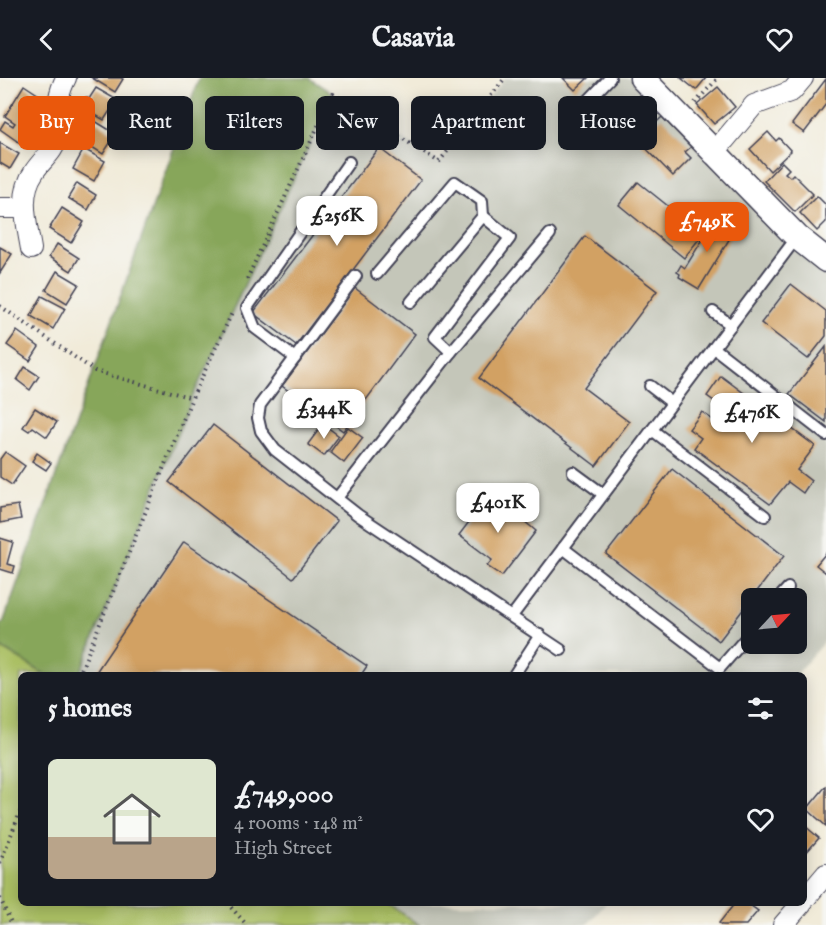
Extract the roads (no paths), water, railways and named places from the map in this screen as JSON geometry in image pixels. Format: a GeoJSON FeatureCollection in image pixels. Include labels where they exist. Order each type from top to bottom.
{"type":"FeatureCollection","features":[{"type":"Feature","properties":{"kind":"street"},"geometry":{"type":"LineString","coordinates":[[31,249],[24,208],[26,189],[34,171],[53,149],[57,136],[57,105],[66,78]]}},
{"type":"Feature","properties":{"kind":"street"},"geometry":{"type":"LineString","coordinates":[[642,78],[713,154],[797,237],[826,260]]}},
{"type":"Feature","properties":{"kind":"street"},"geometry":{"type":"LineString","coordinates":[[713,154],[754,105],[792,91],[803,78]]}},
{"type":"Feature","properties":{"kind":"street"},"geometry":{"type":"LineString","coordinates":[[0,208],[24,208]]}},
{"type":"Feature","properties":{"kind":"street"},"geometry":{"type":"LineString","coordinates":[[807,897],[826,874]]}},
{"type":"Feature","properties":{"kind":"street"},"geometry":{"type":"LineString","coordinates":[[783,925],[800,906]]}},
{"type":"Feature","properties":{"kind":"lane"},"geometry":{"type":"LineString","coordinates":[[593,96],[610,78]]}},
{"type":"Feature","properties":{"kind":"lane"},"geometry":{"type":"LineString","coordinates":[[295,358],[255,328],[247,308],[349,162]]}},
{"type":"Feature","properties":{"kind":"lane"},"geometry":{"type":"LineString","coordinates":[[377,274],[455,182],[482,201],[483,216],[411,302]]}},
{"type":"Feature","properties":{"kind":"lane"},"geometry":{"type":"LineString","coordinates":[[451,352],[435,337],[510,238],[483,216]]}},
{"type":"Feature","properties":{"kind":"lane"},"geometry":{"type":"LineString","coordinates":[[337,498],[451,352],[550,234]]}},
{"type":"Feature","properties":{"kind":"lane"},"geometry":{"type":"LineString","coordinates":[[512,616],[797,237]]}},
{"type":"Feature","properties":{"kind":"lane"},"geometry":{"type":"LineString","coordinates":[[356,276],[260,405],[258,418],[261,431],[275,450],[368,522],[561,650]]}},
{"type":"Feature","properties":{"kind":"lane"},"geometry":{"type":"LineString","coordinates":[[714,312],[731,325]]}},
{"type":"Feature","properties":{"kind":"lane"},"geometry":{"type":"LineString","coordinates":[[714,348],[826,435]]}},
{"type":"Feature","properties":{"kind":"lane"},"geometry":{"type":"LineString","coordinates":[[650,386],[672,403]]}},
{"type":"Feature","properties":{"kind":"lane"},"geometry":{"type":"LineString","coordinates":[[652,429],[765,516]]}},
{"type":"Feature","properties":{"kind":"lane"},"geometry":{"type":"LineString","coordinates":[[573,472],[603,494]]}},
{"type":"Feature","properties":{"kind":"lane"},"geometry":{"type":"LineString","coordinates":[[563,548],[720,668],[741,644]]}},
{"type":"Feature","properties":{"kind":"lane"},"geometry":{"type":"LineString","coordinates":[[516,672],[540,635]]}}]}
